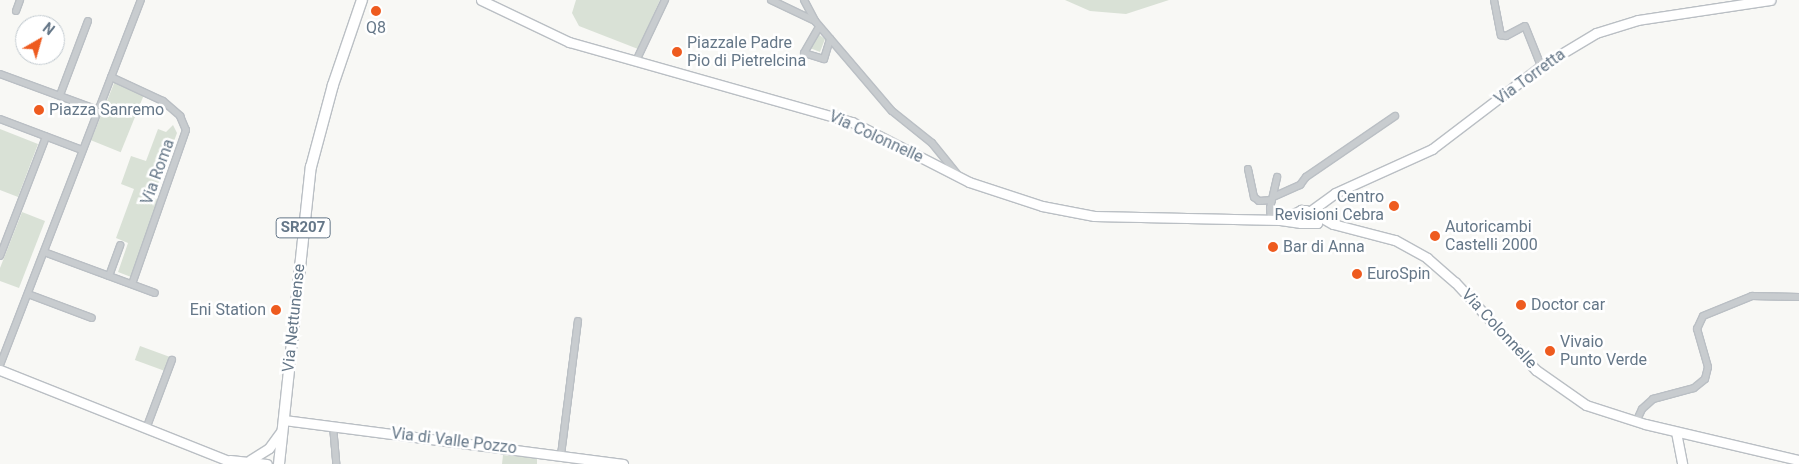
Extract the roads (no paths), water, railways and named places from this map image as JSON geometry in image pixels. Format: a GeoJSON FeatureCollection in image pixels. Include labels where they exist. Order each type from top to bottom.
{"type":"FeatureCollection","features":[{"type":"Feature","properties":{"kind":"main road","name":"Via Nettunense"},"geometry":{"type":"LineString","coordinates":[[279,464],[311,167],[333,85],[362,0]]}},
{"type":"Feature","properties":{"kind":"main road","name":"Via Colonnelle"},"geometry":{"type":"LineString","coordinates":[[481,0],[569,42],[852,122],[960,178],[1029,203],[1084,215],[1276,220],[1301,223],[1318,218]]}},
{"type":"Feature","properties":{"kind":"main road","name":"Via Torretta"},"geometry":{"type":"LineString","coordinates":[[1318,218],[1335,194],[1422,154],[1541,66],[1586,39],[1622,24],[1770,0]]}},
{"type":"Feature","properties":{"kind":"main road"},"geometry":{"type":"LineString","coordinates":[[1301,210],[1296,217],[1301,223]]}},
{"type":"Feature","properties":{"kind":"main road","name":"Via Colonnelle"},"geometry":{"type":"LineString","coordinates":[[1276,220],[1301,210],[1318,218],[1388,238],[1421,254],[1451,278],[1551,383],[1593,408],[1636,422],[1799,460]]}},
{"type":"Feature","properties":{"kind":"main road"},"geometry":{"type":"LineString","coordinates":[[0,370],[236,464]]}},
{"type":"Feature","properties":{"kind":"main road","name":"Via di Valle Pozzo"},"geometry":{"type":"LineString","coordinates":[[283,425],[333,426],[623,464]]}},
{"type":"Feature","properties":{"kind":"main road"},"geometry":{"type":"LineString","coordinates":[[250,460],[269,448],[283,425]]}},
{"type":"Feature","properties":{"kind":"main road"},"geometry":{"type":"LineString","coordinates":[[1676,432],[1682,464]]}},
{"type":"Feature","properties":{"kind":"main road"},"geometry":{"type":"LineString","coordinates":[[225,459],[250,460],[267,464]]}},
{"type":"Feature","properties":{"kind":"street"},"geometry":{"type":"LineString","coordinates":[[16,11],[20,0]]}},
{"type":"Feature","properties":{"kind":"street"},"geometry":{"type":"LineString","coordinates":[[0,365],[141,0]]}},
{"type":"Feature","properties":{"kind":"street"},"geometry":{"type":"LineString","coordinates":[[636,61],[665,0]]}},
{"type":"Feature","properties":{"kind":"street"},"geometry":{"type":"LineString","coordinates":[[771,0],[817,24]]}},
{"type":"Feature","properties":{"kind":"street"},"geometry":{"type":"LineString","coordinates":[[804,0],[817,24],[892,111],[932,143],[960,178]]}},
{"type":"Feature","properties":{"kind":"street"},"geometry":{"type":"LineString","coordinates":[[1494,0],[1501,35],[1506,36],[1525,26],[1541,66]]}},
{"type":"Feature","properties":{"kind":"street"},"geometry":{"type":"LineString","coordinates":[[60,95],[88,22]]}},
{"type":"Feature","properties":{"kind":"street"},"geometry":{"type":"LineString","coordinates":[[817,24],[804,53],[824,59],[830,39]]}},
{"type":"Feature","properties":{"kind":"street"},"geometry":{"type":"LineString","coordinates":[[0,74],[98,110]]}},
{"type":"Feature","properties":{"kind":"street","name":"Via Roma"},"geometry":{"type":"LineString","coordinates":[[111,77],[163,101],[180,116],[186,130],[132,284]]}},
{"type":"Feature","properties":{"kind":"street"},"geometry":{"type":"LineString","coordinates":[[1248,169],[1254,197],[1259,201],[1272,199],[1300,185],[1306,177],[1395,116]]}},
{"type":"Feature","properties":{"kind":"street"},"geometry":{"type":"LineString","coordinates":[[0,119],[82,150]]}},
{"type":"Feature","properties":{"kind":"street"},"geometry":{"type":"LineString","coordinates":[[1,253],[46,137]]}},
{"type":"Feature","properties":{"kind":"street"},"geometry":{"type":"LineString","coordinates":[[1276,220],[1272,199],[1277,177]]}},
{"type":"Feature","properties":{"kind":"street"},"geometry":{"type":"LineString","coordinates":[[109,276],[120,244]]}},
{"type":"Feature","properties":{"kind":"street"},"geometry":{"type":"LineString","coordinates":[[44,252],[155,293]]}},
{"type":"Feature","properties":{"kind":"street"},"geometry":{"type":"LineString","coordinates":[[28,294],[92,318]]}},
{"type":"Feature","properties":{"kind":"street"},"geometry":{"type":"LineString","coordinates":[[1636,422],[1642,409],[1653,399],[1694,388],[1705,379],[1708,368],[1697,326],[1703,316],[1752,296],[1799,297]]}},
{"type":"Feature","properties":{"kind":"street"},"geometry":{"type":"LineString","coordinates":[[561,455],[578,321]]}},
{"type":"Feature","properties":{"kind":"street"},"geometry":{"type":"LineString","coordinates":[[146,429],[172,360]]}},
{"type":"Feature","properties":{"kind":"street"},"geometry":{"type":"LineString","coordinates":[[333,426],[336,464]]}},
{"type":"Feature","properties":{"kind":"place","name":"Q8"},"geometry":{"type":"Point","coordinates":[376,11]}},
{"type":"Feature","properties":{"kind":"place","name":"Piazzale Padre Pio di Pietrelcina"},"geometry":{"type":"Point","coordinates":[677,52]}},
{"type":"Feature","properties":{"kind":"place","name":"Piazza Sanremo"},"geometry":{"type":"Point","coordinates":[39,110]}},
{"type":"Feature","properties":{"kind":"place","name":"Centro Revisioni Cebra"},"geometry":{"type":"Point","coordinates":[1394,206]}},
{"type":"Feature","properties":{"kind":"place","name":"Autoricambi Castelli 2000"},"geometry":{"type":"Point","coordinates":[1435,236]}},
{"type":"Feature","properties":{"kind":"place","name":"Bar di Anna"},"geometry":{"type":"Point","coordinates":[1273,247]}},
{"type":"Feature","properties":{"kind":"place","name":"EuroSpin"},"geometry":{"type":"Point","coordinates":[1357,274]}},
{"type":"Feature","properties":{"kind":"place","name":"Doctor car"},"geometry":{"type":"Point","coordinates":[1521,305]}},
{"type":"Feature","properties":{"kind":"place","name":"Eni Station"},"geometry":{"type":"Point","coordinates":[276,310]}},
{"type":"Feature","properties":{"kind":"place","name":"Vivaio Punto Verde"},"geometry":{"type":"Point","coordinates":[1550,351]}}]}
